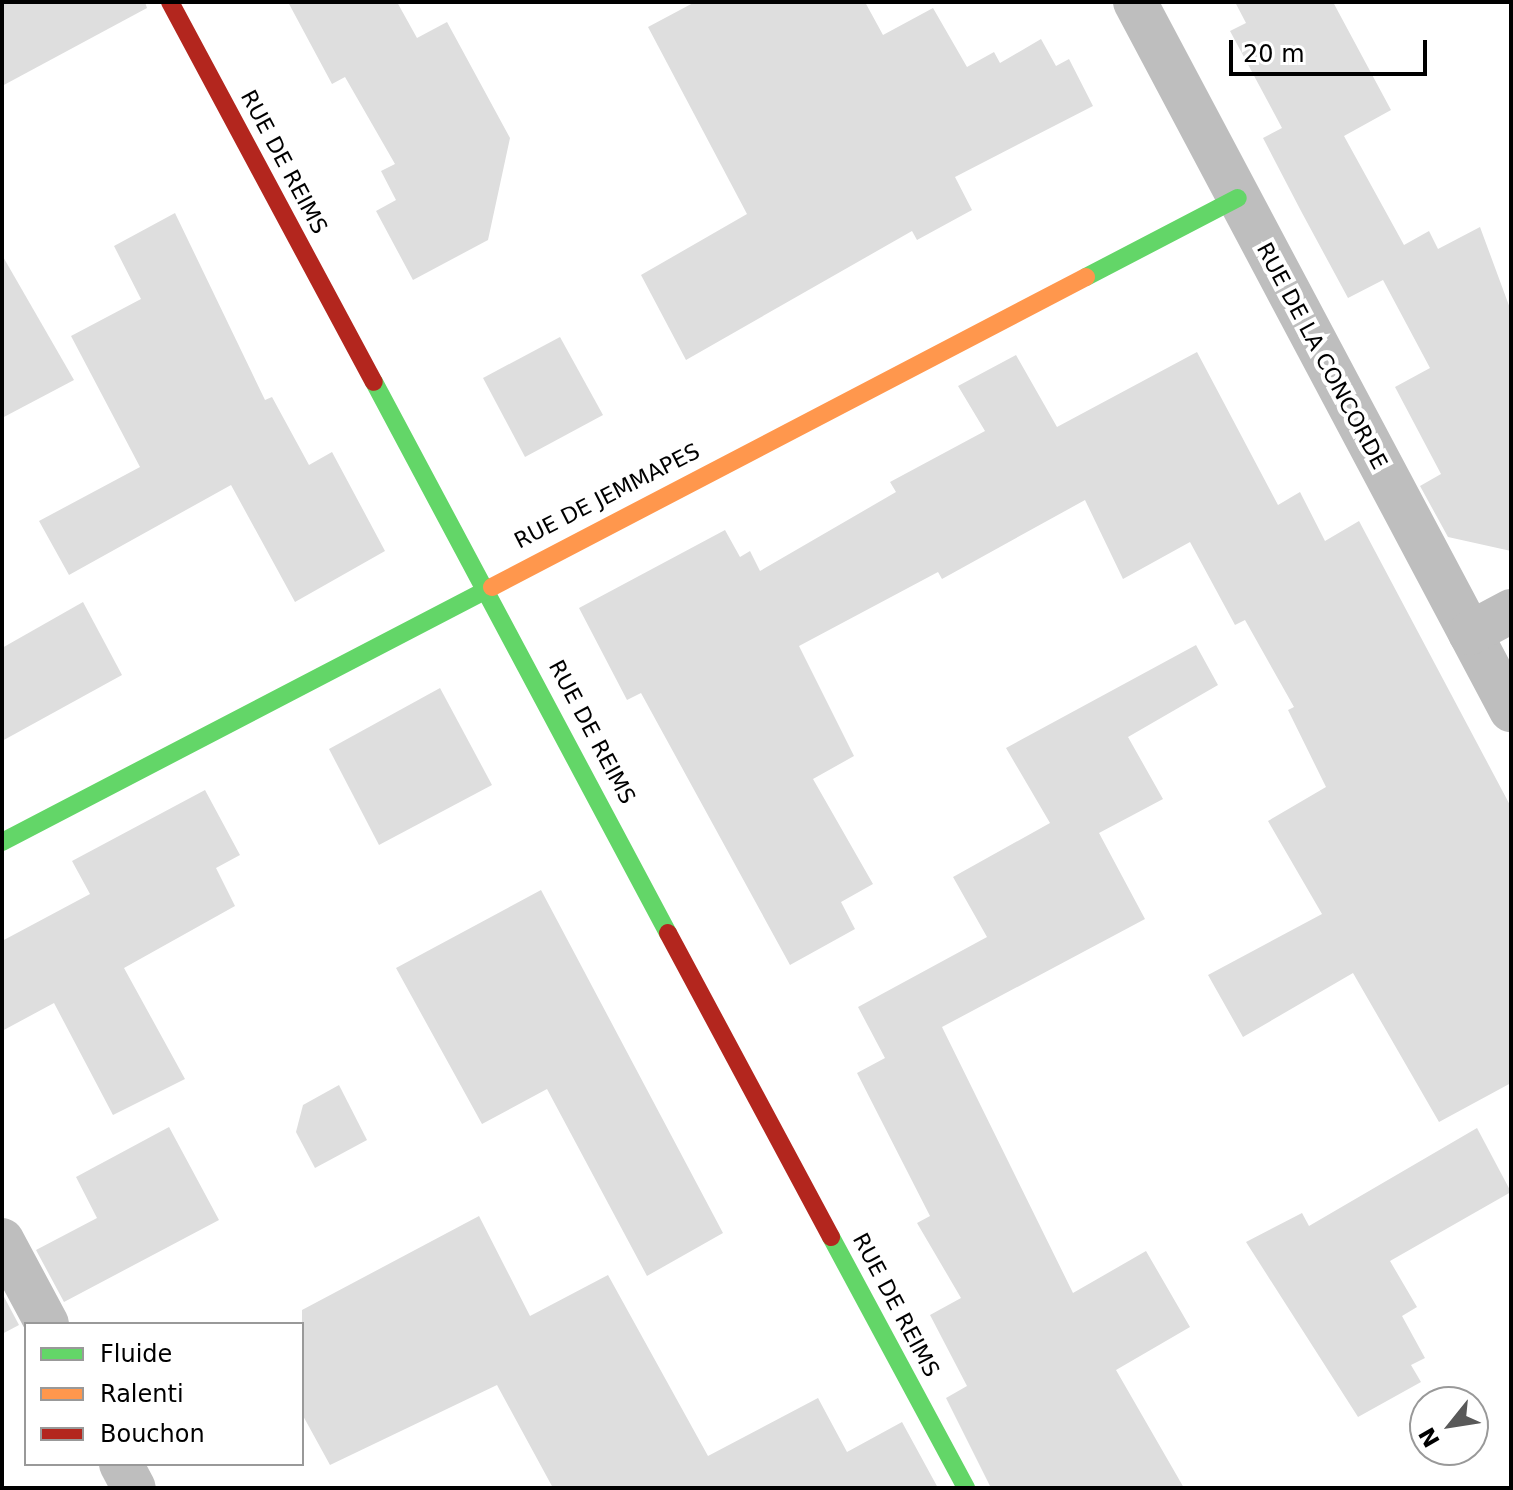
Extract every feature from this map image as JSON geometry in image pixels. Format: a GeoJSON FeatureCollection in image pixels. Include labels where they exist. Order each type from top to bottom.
{"type":"FeatureCollection","features":[{"type":"Feature","properties":{"kind":"street","name":"RUE DE REIMS"},"geometry":{"type":"LineString","coordinates":[[170,2],[487,585],[966,1488]]}},
{"type":"Feature","properties":{"kind":"street","name":"RUE DE LA CONCORDE"},"geometry":{"type":"LineString","coordinates":[[1135,2],[1511,710]]}},
{"type":"Feature","properties":{"kind":"street","name":"RUE DE JEMMAPES"},"geometry":{"type":"LineString","coordinates":[[2,842],[487,585],[1238,198]]}},
{"type":"Feature","properties":{"kind":"street"},"geometry":{"type":"LineString","coordinates":[[1470,633],[1511,611]]}},
{"type":"Feature","properties":{"kind":"street"},"geometry":{"type":"LineString","coordinates":[[2,1240],[46,1322]]}},
{"type":"Feature","properties":{"kind":"street"},"geometry":{"type":"LineString","coordinates":[[122,1466],[134,1488]]}},
{"type":"Feature","properties":{"kind":"building"},"geometry":{"type":"Polygon","coordinates":[[[2,2],[145,2],[147,8],[2,86],[2,2]]]}},
{"type":"Feature","properties":{"kind":"building"},"geometry":{"type":"Polygon","coordinates":[[[288,2],[397,2],[417,38],[447,22],[510,138],[488,240],[413,280],[376,211],[396,200],[381,171],[395,164],[345,77],[332,84],[288,2]]]}},
{"type":"Feature","properties":{"kind":"building"},"geometry":{"type":"Polygon","coordinates":[[[695,2],[865,2],[883,35],[933,8],[967,67],[994,52],[1000,63],[1041,39],[1056,66],[1069,59],[1093,106],[955,177],[972,210],[917,240],[912,231],[686,360],[641,275],[747,214],[648,27],[695,2]]]}},
{"type":"Feature","properties":{"kind":"building"},"geometry":{"type":"Polygon","coordinates":[[[1235,2],[1333,2],[1391,110],[1344,136],[1404,245],[1429,231],[1438,249],[1480,227],[1511,311],[1511,551],[1448,537],[1420,486],[1441,474],[1395,387],[1430,368],[1383,280],[1348,298],[1301,211],[1263,138],[1282,128],[1230,31],[1246,23],[1235,2]]]}},
{"type":"Feature","properties":{"kind":"building"},"geometry":{"type":"Polygon","coordinates":[[[175,213],[265,400],[272,397],[309,465],[332,452],[385,551],[295,602],[231,485],[69,575],[39,521],[140,467],[71,336],[141,299],[114,246],[175,213]]]}},
{"type":"Feature","properties":{"kind":"building"},"geometry":{"type":"Polygon","coordinates":[[[2,255],[74,380],[2,418],[2,255]]]}},
{"type":"Feature","properties":{"kind":"building"},"geometry":{"type":"Polygon","coordinates":[[[560,337],[603,415],[525,457],[483,378],[560,337]]]}},
{"type":"Feature","properties":{"kind":"building"},"geometry":{"type":"Polygon","coordinates":[[[1197,352],[1278,505],[1300,492],[1325,541],[1359,521],[1511,807],[1511,1083],[1439,1122],[1353,973],[1243,1037],[1208,975],[1322,914],[1268,821],[1326,787],[1288,710],[1294,707],[1245,620],[1235,625],[1190,542],[1123,579],[1085,500],[942,579],[938,572],[799,646],[854,756],[813,779],[873,884],[841,902],[855,929],[790,965],[641,693],[627,700],[579,608],[725,530],[740,557],[750,551],[760,571],[896,492],[890,482],[985,431],[958,386],[1016,355],[1057,427],[1197,352]]]}},
{"type":"Feature","properties":{"kind":"building"},"geometry":{"type":"Polygon","coordinates":[[[83,602],[122,675],[2,741],[2,648],[83,602]]]}},
{"type":"Feature","properties":{"kind":"building"},"geometry":{"type":"Polygon","coordinates":[[[1196,645],[1218,685],[1128,737],[1163,799],[1099,833],[1145,919],[942,1027],[1073,1293],[1146,1251],[1190,1327],[1116,1370],[1184,1488],[991,1488],[946,1398],[967,1386],[930,1315],[961,1298],[917,1223],[930,1216],[857,1073],[885,1058],[858,1007],[987,937],[953,877],[1050,823],[1006,748],[1196,645]]]}},
{"type":"Feature","properties":{"kind":"building"},"geometry":{"type":"Polygon","coordinates":[[[440,688],[492,785],[379,845],[329,749],[440,688]]]}},
{"type":"Feature","properties":{"kind":"building"},"geometry":{"type":"Polygon","coordinates":[[[205,790],[240,855],[216,868],[235,906],[124,968],[185,1079],[113,1115],[54,1003],[2,1031],[2,941],[90,894],[72,861],[205,790]]]}},
{"type":"Feature","properties":{"kind":"building"},"geometry":{"type":"Polygon","coordinates":[[[541,890],[723,1233],[647,1276],[547,1089],[482,1124],[396,968],[541,890]]]}},
{"type":"Feature","properties":{"kind":"building"},"geometry":{"type":"Polygon","coordinates":[[[339,1085],[367,1140],[315,1168],[296,1132],[303,1105],[339,1085]]]}},
{"type":"Feature","properties":{"kind":"building"},"geometry":{"type":"Polygon","coordinates":[[[169,1127],[219,1220],[64,1302],[36,1250],[97,1218],[76,1177],[169,1127]]]}},
{"type":"Feature","properties":{"kind":"building"},"geometry":{"type":"Polygon","coordinates":[[[1477,1128],[1511,1192],[1390,1261],[1417,1307],[1402,1316],[1425,1358],[1411,1365],[1421,1382],[1358,1417],[1246,1242],[1302,1213],[1309,1226],[1477,1128]]]}},
{"type":"Feature","properties":{"kind":"building"},"geometry":{"type":"Polygon","coordinates":[[[479,1216],[530,1316],[608,1275],[708,1456],[818,1398],[847,1452],[902,1422],[938,1488],[553,1488],[497,1385],[330,1465],[304,1418],[302,1310],[479,1216]]]}},
{"type":"Feature","properties":{"kind":"building"},"geometry":{"type":"Polygon","coordinates":[[[2,1293],[19,1325],[2,1334],[2,1293]]]}},
{"type":"Feature","properties":{"kind":"traffic: fast"},"geometry":{"type":"LineString","coordinates":[[1086,277],[1238,198]]}},
{"type":"Feature","properties":{"kind":"traffic: fast"},"geometry":{"type":"LineString","coordinates":[[374,382],[668,933]]}},
{"type":"Feature","properties":{"kind":"traffic: fast"},"geometry":{"type":"LineString","coordinates":[[2,842],[492,587]]}},
{"type":"Feature","properties":{"kind":"traffic: fast"},"geometry":{"type":"LineString","coordinates":[[831,1237],[966,1488]]}},
{"type":"Feature","properties":{"kind":"traffic: slow"},"geometry":{"type":"LineString","coordinates":[[492,587],[1086,277]]}},
{"type":"Feature","properties":{"kind":"traffic: jam"},"geometry":{"type":"LineString","coordinates":[[170,2],[374,382]]}},
{"type":"Feature","properties":{"kind":"traffic: jam"},"geometry":{"type":"LineString","coordinates":[[668,933],[831,1237]]}}]}
